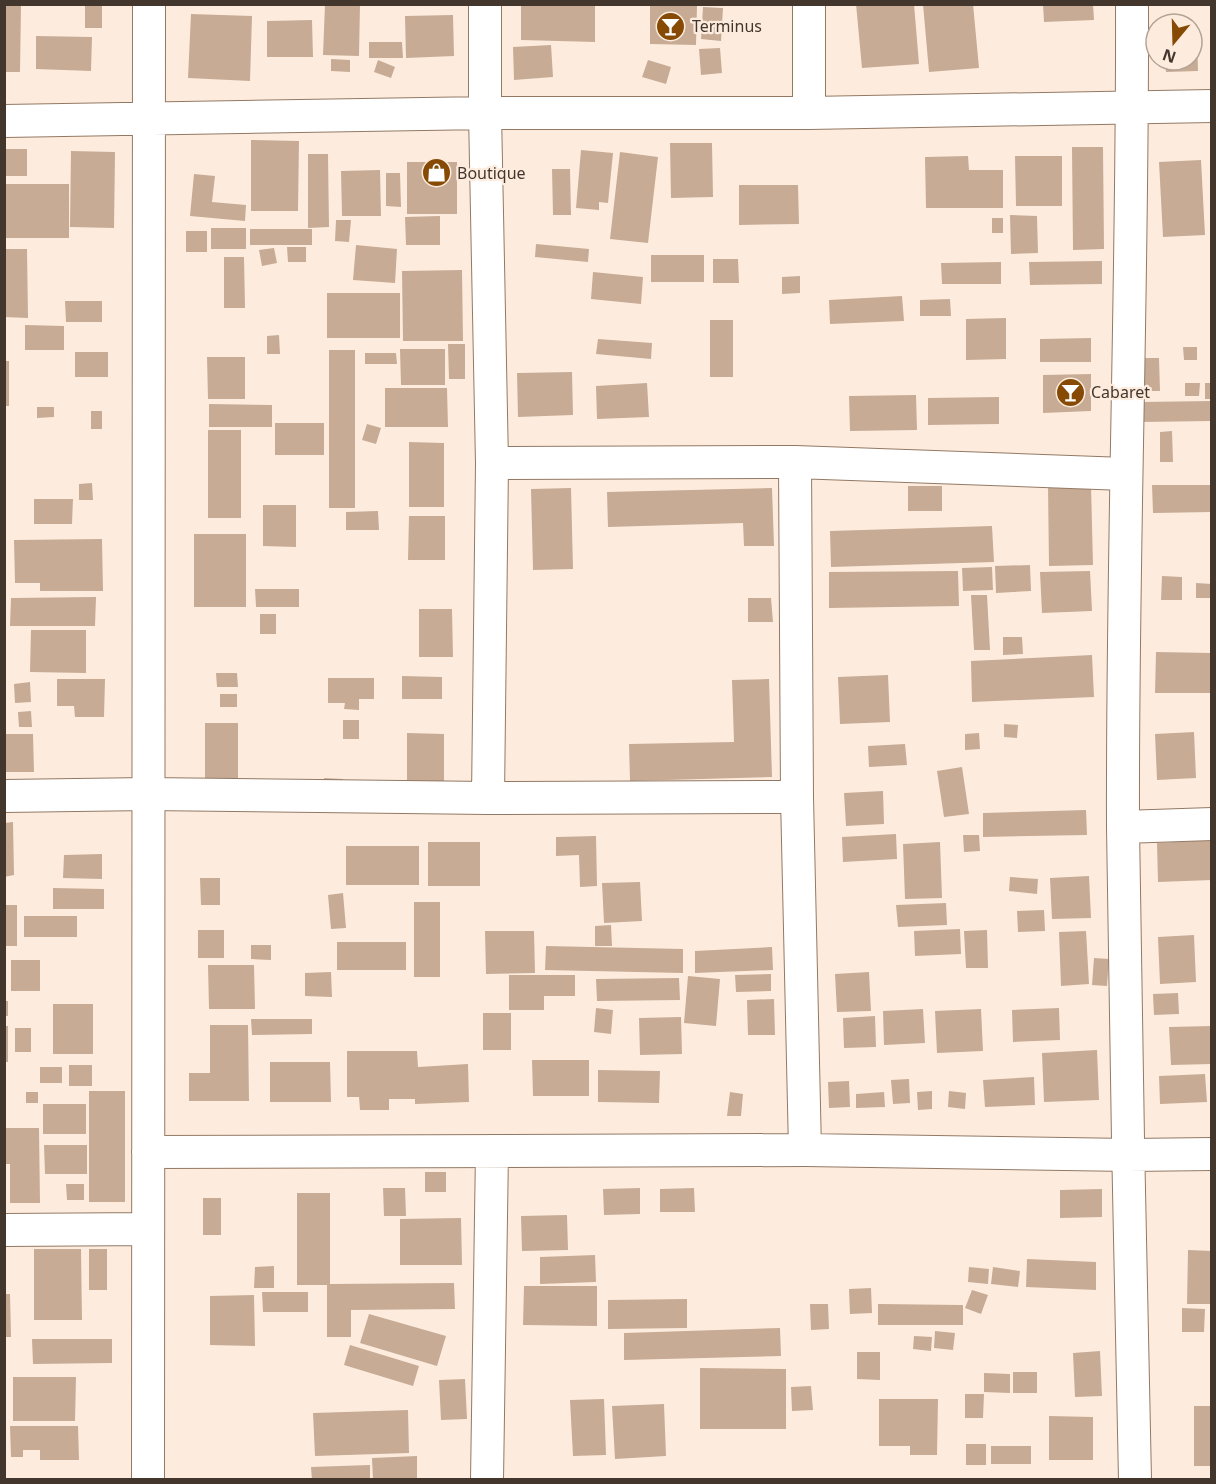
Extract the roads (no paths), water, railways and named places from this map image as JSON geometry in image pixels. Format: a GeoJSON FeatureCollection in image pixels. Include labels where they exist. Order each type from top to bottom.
{"type":"FeatureCollection","features":[{"type":"Feature","properties":{"kind":"street"},"geometry":{"type":"LineString","coordinates":[[147,1479],[149,4]]}},
{"type":"Feature","properties":{"kind":"street"},"geometry":{"type":"LineString","coordinates":[[485,4],[492,463],[488,798]]}},
{"type":"Feature","properties":{"kind":"street"},"geometry":{"type":"LineString","coordinates":[[809,4],[809,113]]}},
{"type":"Feature","properties":{"kind":"street"},"geometry":{"type":"LineString","coordinates":[[1132,4],[1125,474],[1123,827],[1135,1479]]}},
{"type":"Feature","properties":{"kind":"street"},"geometry":{"type":"LineString","coordinates":[[4,121],[485,114],[809,113],[1212,106]]}},
{"type":"Feature","properties":{"kind":"street"},"geometry":{"type":"LineString","coordinates":[[492,463],[795,462],[1125,474]]}},
{"type":"Feature","properties":{"kind":"street"},"geometry":{"type":"LineString","coordinates":[[795,462],[797,797],[805,1150]]}},
{"type":"Feature","properties":{"kind":"street"},"geometry":{"type":"LineString","coordinates":[[4,796],[148,794],[488,798],[797,797]]}},
{"type":"Feature","properties":{"kind":"street"},"geometry":{"type":"LineString","coordinates":[[1123,827],[1212,825]]}},
{"type":"Feature","properties":{"kind":"street"},"geometry":{"type":"LineString","coordinates":[[148,1152],[805,1150],[1129,1155],[1212,1154]]}},
{"type":"Feature","properties":{"kind":"street"},"geometry":{"type":"LineString","coordinates":[[487,1479],[492,1151]]}},
{"type":"Feature","properties":{"kind":"street"},"geometry":{"type":"LineString","coordinates":[[4,1230],[148,1229]]}},
{"type":"Feature","properties":{"kind":"place","name":"Terminus"},"geometry":{"type":"Point","coordinates":[671,26]}},
{"type":"Feature","properties":{"kind":"place","name":"Boutique"},"geometry":{"type":"Point","coordinates":[436,173]}},
{"type":"Feature","properties":{"kind":"place","name":"Cabaret"},"geometry":{"type":"Point","coordinates":[1070,392]}}]}
